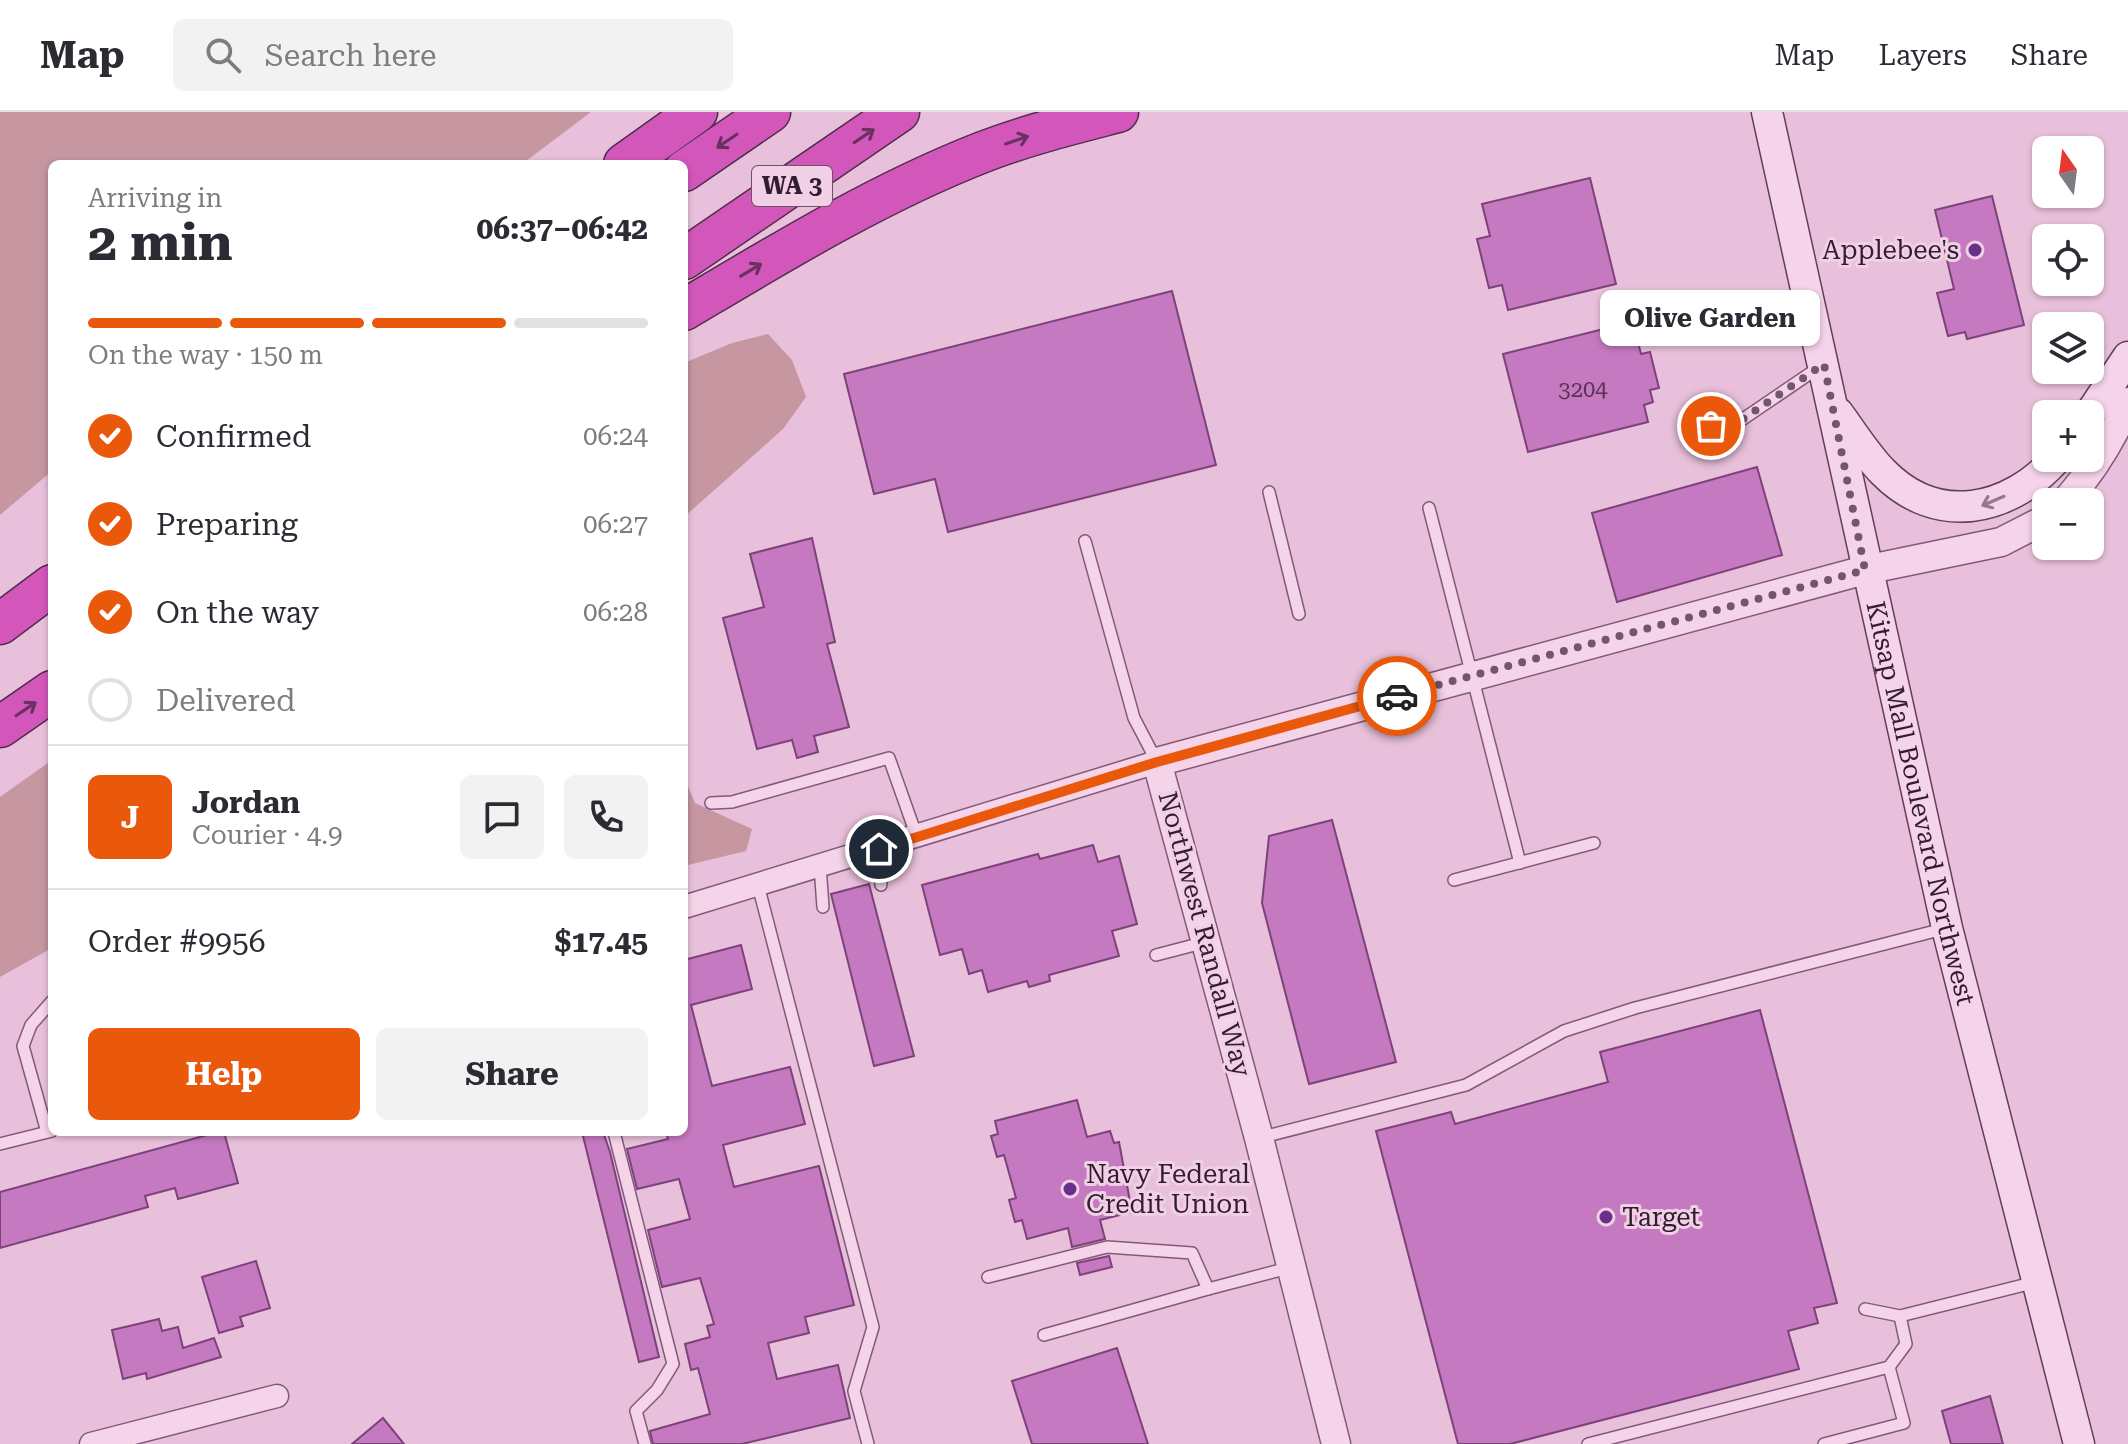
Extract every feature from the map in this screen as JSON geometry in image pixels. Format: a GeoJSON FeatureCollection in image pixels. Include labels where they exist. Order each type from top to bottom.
{"type":"FeatureCollection","features":[{"type":"Feature","properties":{"kind":"highway"},"geometry":{"type":"LineString","coordinates":[[630,160],[697,112]]}},
{"type":"Feature","properties":{"kind":"highway","name":"WA 3"},"geometry":{"type":"LineString","coordinates":[[688,168],[770,112]]}},
{"type":"Feature","properties":{"kind":"highway","name":"WA 3"},"geometry":{"type":"LineString","coordinates":[[688,256],[899,112]]}},
{"type":"Feature","properties":{"kind":"highway"},"geometry":{"type":"LineString","coordinates":[[688,308],[780,253],[912,184],[1013,141],[1118,112]]}},
{"type":"Feature","properties":{"kind":"highway"},"geometry":{"type":"LineString","coordinates":[[0,624],[48,588]]}},
{"type":"Feature","properties":{"kind":"highway"},"geometry":{"type":"LineString","coordinates":[[0,637],[48,607]]}},
{"type":"Feature","properties":{"kind":"highway"},"geometry":{"type":"LineString","coordinates":[[0,727],[48,694]]}},
{"type":"Feature","properties":{"kind":"main road","name":"Kitsap Mall Boulevard Northwest"},"geometry":{"type":"LineString","coordinates":[[1767,112],[1824,364],[1865,570],[1947,928],[2079,1444]]}},
{"type":"Feature","properties":{"kind":"main road"},"geometry":{"type":"LineString","coordinates":[[2099,400],[2128,357]]}},
{"type":"Feature","properties":{"kind":"main road"},"geometry":{"type":"LineString","coordinates":[[1833,407],[1883,472],[1927,502],[1979,507],[2034,481],[2043,472]]}},
{"type":"Feature","properties":{"kind":"street"},"geometry":{"type":"LineString","coordinates":[[2077,488],[2116,430],[2128,402]]}},
{"type":"Feature","properties":{"kind":"street","name":"Northwest Randall Way"},"geometry":{"type":"LineString","coordinates":[[1336,1444],[1259,1138],[1157,762],[1865,570],[2001,542],[2032,526]]}},
{"type":"Feature","properties":{"kind":"street"},"geometry":{"type":"LineString","coordinates":[[688,906],[1157,762]]}},
{"type":"Feature","properties":{"kind":"street"},"geometry":{"type":"LineString","coordinates":[[91,1444],[277,1396]]}},
{"type":"Feature","properties":{"kind":"lane"},"geometry":{"type":"LineString","coordinates":[[1711,426],[1743,419],[1824,364]]}},
{"type":"Feature","properties":{"kind":"lane"},"geometry":{"type":"LineString","coordinates":[[1269,492],[1299,614]]}},
{"type":"Feature","properties":{"kind":"lane"},"geometry":{"type":"LineString","coordinates":[[1429,508],[1520,863]]}},
{"type":"Feature","properties":{"kind":"lane"},"geometry":{"type":"LineString","coordinates":[[1085,541],[1134,718],[1157,762]]}},
{"type":"Feature","properties":{"kind":"lane"},"geometry":{"type":"LineString","coordinates":[[711,803],[732,802],[889,758],[918,837]]}},
{"type":"Feature","properties":{"kind":"lane"},"geometry":{"type":"LineString","coordinates":[[1454,880],[1594,843]]}},
{"type":"Feature","properties":{"kind":"lane"},"geometry":{"type":"LineString","coordinates":[[879,849],[881,885]]}},
{"type":"Feature","properties":{"kind":"lane"},"geometry":{"type":"LineString","coordinates":[[820,866],[823,907]]}},
{"type":"Feature","properties":{"kind":"lane"},"geometry":{"type":"LineString","coordinates":[[758,885],[873,1327],[854,1391],[868,1444]]}},
{"type":"Feature","properties":{"kind":"lane"},"geometry":{"type":"LineString","coordinates":[[1259,1138],[1466,1085],[1564,1031],[1635,1008],[1947,928]]}},
{"type":"Feature","properties":{"kind":"lane"},"geometry":{"type":"LineString","coordinates":[[1156,955],[1207,942]]}},
{"type":"Feature","properties":{"kind":"lane"},"geometry":{"type":"LineString","coordinates":[[48,1006],[31,1025],[23,1046],[48,1129]]}},
{"type":"Feature","properties":{"kind":"lane"},"geometry":{"type":"LineString","coordinates":[[0,1144],[48,1132]]}},
{"type":"Feature","properties":{"kind":"lane"},"geometry":{"type":"LineString","coordinates":[[615,1136],[673,1364],[657,1390],[636,1411],[645,1444]]}},
{"type":"Feature","properties":{"kind":"lane"},"geometry":{"type":"LineString","coordinates":[[988,1277],[1107,1247],[1192,1253],[1208,1289]]}},
{"type":"Feature","properties":{"kind":"lane"},"geometry":{"type":"LineString","coordinates":[[1044,1335],[1292,1266]]}},
{"type":"Feature","properties":{"kind":"lane"},"geometry":{"type":"LineString","coordinates":[[1865,1309],[1900,1316],[2037,1282]]}},
{"type":"Feature","properties":{"kind":"lane"},"geometry":{"type":"LineString","coordinates":[[1588,1444],[1889,1367],[1906,1344],[1900,1316]]}},
{"type":"Feature","properties":{"kind":"lane"},"geometry":{"type":"LineString","coordinates":[[1824,1444],[1904,1423],[1889,1367]]}},
{"type":"Feature","properties":{"kind":"shaded area"},"geometry":{"type":"Polygon","coordinates":[[[0,112],[591,112],[527,160],[48,160],[48,474],[0,515],[0,112]]]}},
{"type":"Feature","properties":{"kind":"shaded area"},"geometry":{"type":"Polygon","coordinates":[[[768,334],[792,360],[806,397],[783,429],[688,513],[688,361],[732,343],[768,334]]]}},
{"type":"Feature","properties":{"kind":"shaded area"},"geometry":{"type":"Polygon","coordinates":[[[48,763],[48,950],[0,977],[0,797],[48,763]]]}},
{"type":"Feature","properties":{"kind":"shaded area"},"geometry":{"type":"Polygon","coordinates":[[[688,786],[695,803],[752,829],[746,851],[688,865],[688,786]]]}},
{"type":"Feature","properties":{"kind":"building"},"geometry":{"type":"Polygon","coordinates":[[[1590,178],[1616,284],[1508,310],[1502,285],[1489,288],[1477,239],[1490,236],[1482,204],[1590,178]]]}},
{"type":"Feature","properties":{"kind":"building","name":"Applebee's"},"geometry":{"type":"Polygon","coordinates":[[[1992,196],[2024,325],[1967,339],[1965,332],[1948,336],[1937,293],[1954,289],[1935,210],[1992,196]]]}},
{"type":"Feature","properties":{"kind":"building"},"geometry":{"type":"Polygon","coordinates":[[[1172,291],[1216,465],[948,532],[935,479],[874,494],[844,374],[1172,291]]]}},
{"type":"Feature","properties":{"kind":"building"},"geometry":{"type":"Polygon","coordinates":[[[1624,324],[1629,345],[1638,342],[1641,354],[1650,352],[1659,388],[1650,390],[1653,402],[1644,405],[1648,422],[1528,452],[1503,354],[1624,324]]]}},
{"type":"Feature","properties":{"kind":"building"},"geometry":{"type":"Polygon","coordinates":[[[1757,467],[1782,555],[1617,602],[1592,513],[1757,467]]]}},
{"type":"Feature","properties":{"kind":"building"},"geometry":{"type":"Polygon","coordinates":[[[812,538],[835,642],[827,644],[849,727],[814,736],[818,752],[797,758],[792,740],[757,749],[723,618],[764,607],[750,554],[812,538]]]}},
{"type":"Feature","properties":{"kind":"building"},"geometry":{"type":"Polygon","coordinates":[[[1332,820],[1396,1062],[1309,1084],[1262,903],[1269,836],[1332,820]]]}},
{"type":"Feature","properties":{"kind":"building"},"geometry":{"type":"Polygon","coordinates":[[[1093,845],[1098,862],[1119,856],[1137,924],[1112,931],[1119,956],[1049,975],[1050,981],[1029,987],[1027,981],[988,992],[982,970],[969,974],[962,949],[940,955],[922,885],[1038,854],[1040,859],[1093,845]]]}},
{"type":"Feature","properties":{"kind":"building"},"geometry":{"type":"Polygon","coordinates":[[[869,884],[914,1056],[874,1066],[831,894],[869,884]]]}},
{"type":"Feature","properties":{"kind":"building"},"geometry":{"type":"Polygon","coordinates":[[[741,945],[752,989],[691,1005],[712,1086],[790,1067],[805,1124],[723,1145],[734,1187],[819,1166],[854,1305],[805,1317],[809,1333],[768,1343],[777,1379],[838,1365],[850,1418],[742,1444],[653,1444],[650,1431],[710,1414],[698,1368],[691,1370],[685,1344],[710,1337],[707,1326],[714,1324],[700,1278],[662,1287],[648,1230],[690,1219],[679,1179],[637,1189],[627,1149],[668,1139],[667,1136],[688,1136],[688,959],[741,945]]]}},
{"type":"Feature","properties":{"kind":"building","name":"Target"},"geometry":{"type":"Polygon","coordinates":[[[1760,1010],[1837,1303],[1814,1308],[1818,1323],[1788,1331],[1799,1369],[1510,1444],[1458,1444],[1376,1131],[1451,1112],[1455,1124],[1608,1082],[1600,1052],[1760,1010]]]}},
{"type":"Feature","properties":{"kind":"building","name":"Navy Federal Credit Union"},"geometry":{"type":"Polygon","coordinates":[[[1077,1100],[1087,1137],[1110,1131],[1114,1143],[1119,1142],[1132,1212],[1100,1220],[1105,1239],[1072,1247],[1068,1228],[1027,1239],[1022,1220],[1015,1222],[1009,1200],[1016,1198],[1004,1155],[997,1157],[991,1136],[998,1134],[995,1121],[1077,1100]]]}},
{"type":"Feature","properties":{"kind":"building"},"geometry":{"type":"Polygon","coordinates":[[[203,1136],[225,1136],[238,1183],[178,1199],[175,1188],[145,1196],[148,1207],[0,1248],[0,1192],[203,1136]]]}},
{"type":"Feature","properties":{"kind":"building"},"geometry":{"type":"Polygon","coordinates":[[[583,1136],[604,1136],[610,1152],[659,1357],[639,1362],[583,1136]]]}},
{"type":"Feature","properties":{"kind":"building"},"geometry":{"type":"Polygon","coordinates":[[[1109,1256],[1112,1267],[1080,1275],[1077,1263],[1109,1256]]]}},
{"type":"Feature","properties":{"kind":"building"},"geometry":{"type":"Polygon","coordinates":[[[256,1261],[270,1308],[240,1317],[243,1326],[219,1333],[202,1277],[256,1261]]]}},
{"type":"Feature","properties":{"kind":"building"},"geometry":{"type":"Polygon","coordinates":[[[159,1319],[162,1331],[178,1327],[183,1348],[214,1338],[221,1357],[147,1379],[146,1373],[123,1379],[112,1330],[159,1319]]]}},
{"type":"Feature","properties":{"kind":"building"},"geometry":{"type":"Polygon","coordinates":[[[1117,1348],[1148,1444],[1032,1444],[1012,1381],[1117,1348]]]}},
{"type":"Feature","properties":{"kind":"building"},"geometry":{"type":"Polygon","coordinates":[[[1990,1396],[2003,1444],[1951,1444],[1942,1411],[1990,1396]]]}},
{"type":"Feature","properties":{"kind":"building"},"geometry":{"type":"Polygon","coordinates":[[[383,1418],[404,1444],[352,1444],[383,1418]]]}},
{"type":"Feature","properties":{"kind":"way so far"},"geometry":{"type":"LineString","coordinates":[[1397,696],[1865,570],[1824,364],[1743,419],[1711,426]]}},
{"type":"Feature","properties":{"kind":"place","name":"Applebee's"},"geometry":{"type":"Point","coordinates":[1975,250]}},
{"type":"Feature","properties":{"kind":"place","name":"Olive Garden"},"geometry":{"type":"Point","coordinates":[1711,426]}},
{"type":"Feature","properties":{"kind":"place","name":"Navy Federal Credit Union"},"geometry":{"type":"Point","coordinates":[1070,1189]}},
{"type":"Feature","properties":{"kind":"place","name":"Target"},"geometry":{"type":"Point","coordinates":[1606,1217]}},
{"type":"Feature","properties":{"kind":"route"},"geometry":{"type":"LineString","coordinates":[[879,849],[1157,762],[1397,696]]}}]}
